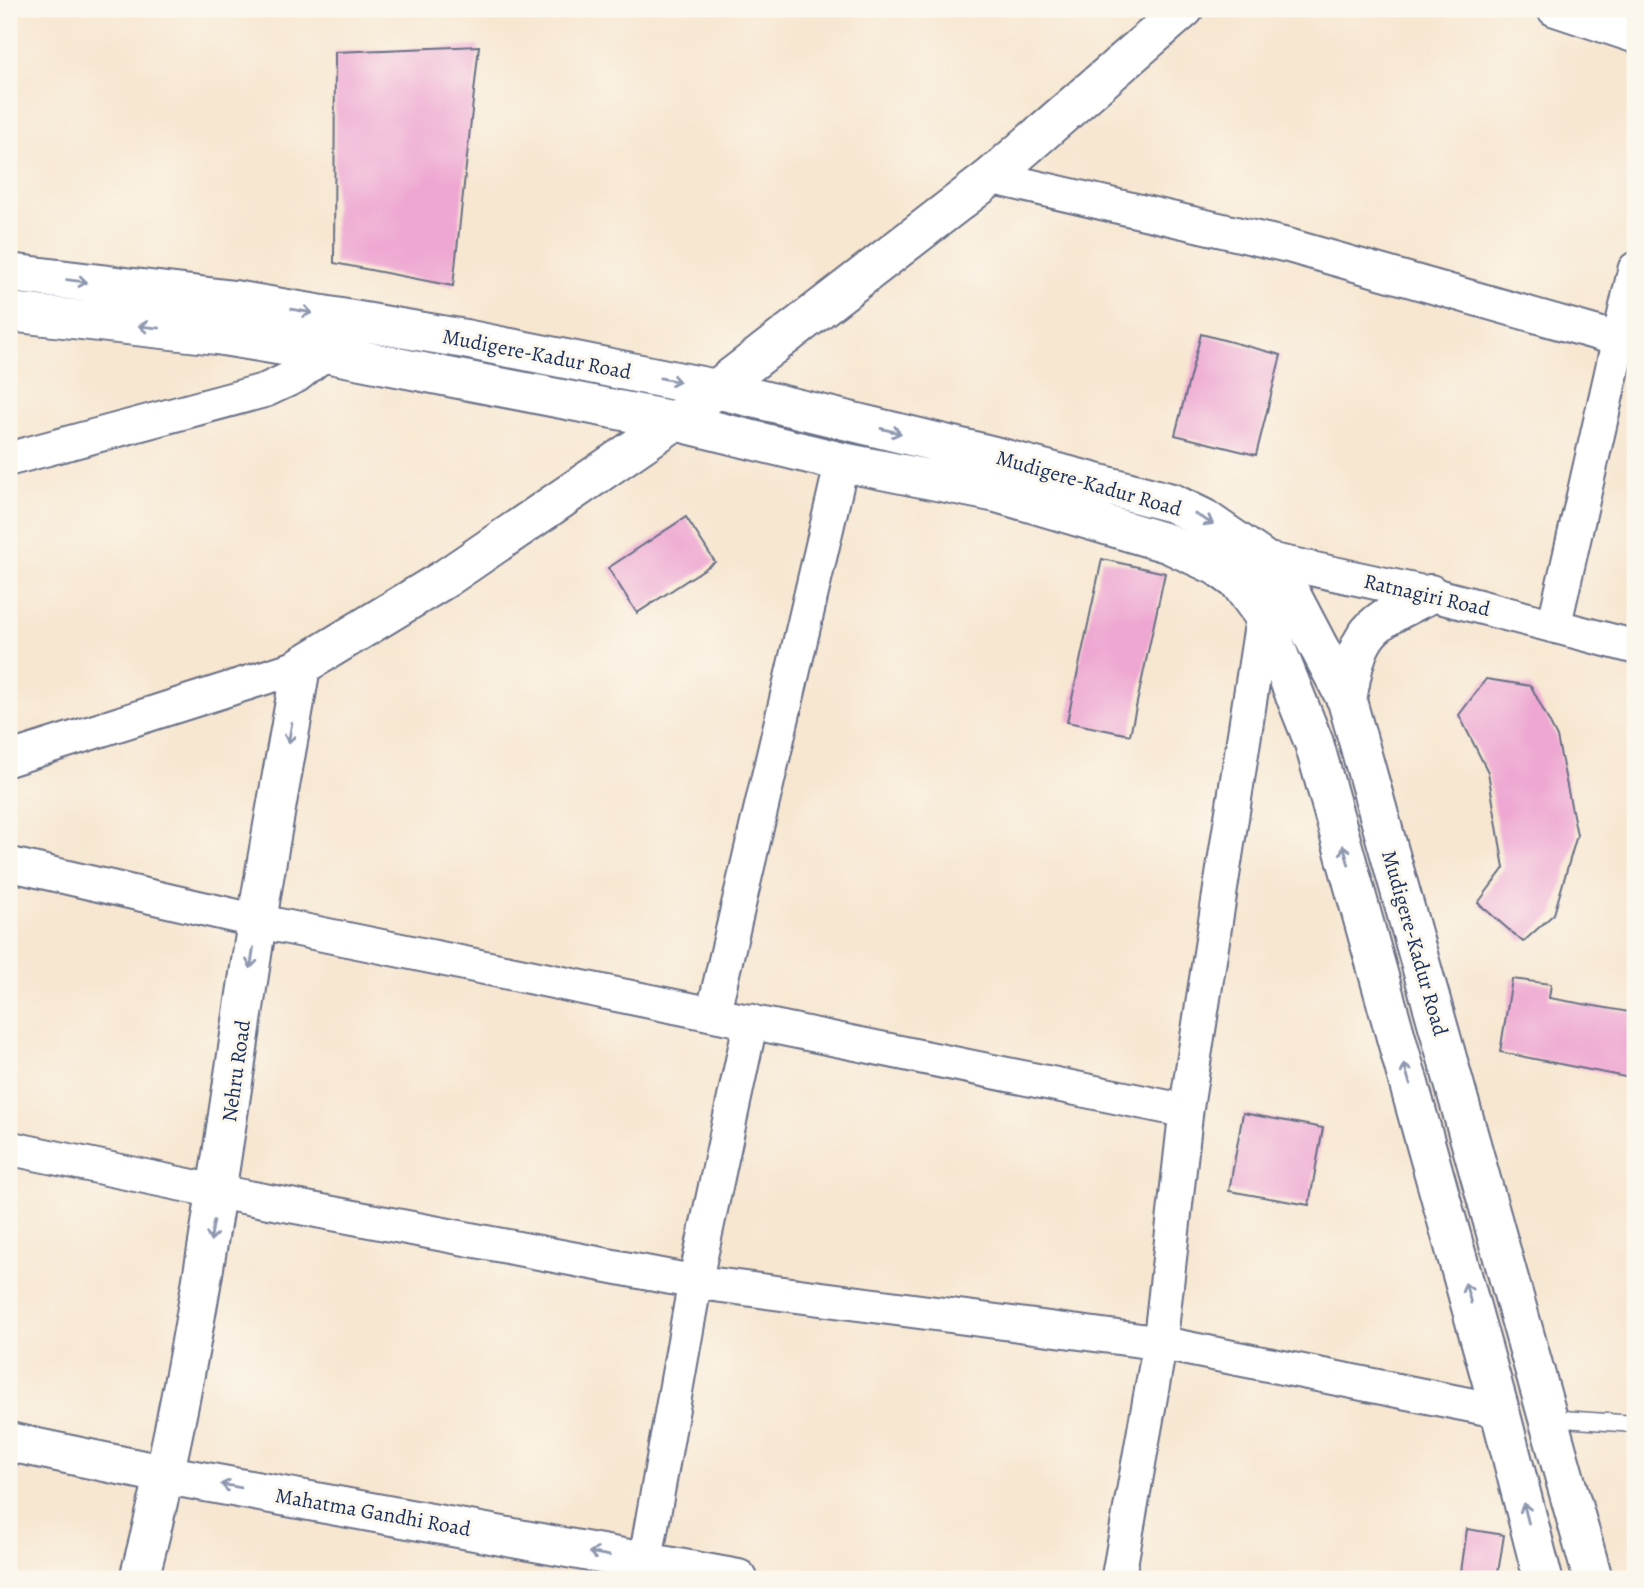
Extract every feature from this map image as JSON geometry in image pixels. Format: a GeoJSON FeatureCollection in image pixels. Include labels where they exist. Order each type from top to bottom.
{"type":"FeatureCollection","features":[{"type":"Feature","properties":{"kind":"main road"},"geometry":{"type":"LineString","coordinates":[[301,666],[446,578],[675,421],[990,177],[1184,9]]}},
{"type":"Feature","properties":{"kind":"main road","name":"Mudigere-Kadur Road"},"geometry":{"type":"LineString","coordinates":[[9,273],[234,300],[465,339],[716,389],[990,455],[1172,503],[1203,517],[1261,558],[1292,596],[1347,701],[1593,1579]]}},
{"type":"Feature","properties":{"kind":"main road","name":"Mudigere-Kadur Road"},"geometry":{"type":"LineString","coordinates":[[9,312],[217,335],[675,421],[842,462],[997,493],[1167,542],[1217,566],[1239,582],[1263,615],[1314,743],[1500,1411],[1543,1579]]}},
{"type":"Feature","properties":{"kind":"main road"},"geometry":{"type":"LineString","coordinates":[[1347,701],[1354,656],[1364,636],[1386,615],[1430,594]]}},
{"type":"Feature","properties":{"kind":"main road","name":"Nehru Road"},"geometry":{"type":"LineString","coordinates":[[139,1579],[167,1475],[219,1192],[257,921],[301,666]]}},
{"type":"Feature","properties":{"kind":"main road","name":"Mahatma Gandhi Road"},"geometry":{"type":"LineString","coordinates":[[9,1441],[644,1571],[738,1579]]}},
{"type":"Feature","properties":{"kind":"street"},"geometry":{"type":"LineString","coordinates":[[1554,9],[1635,36]]}},
{"type":"Feature","properties":{"kind":"street"},"geometry":{"type":"LineString","coordinates":[[990,177],[1290,246],[1627,342]]}},
{"type":"Feature","properties":{"kind":"street"},"geometry":{"type":"LineString","coordinates":[[1554,626],[1627,342],[1635,268]]}},
{"type":"Feature","properties":{"kind":"street"},"geometry":{"type":"LineString","coordinates":[[9,459],[266,390],[296,376],[324,353]]}},
{"type":"Feature","properties":{"kind":"street"},"geometry":{"type":"LineString","coordinates":[[713,1014],[842,462]]}},
{"type":"Feature","properties":{"kind":"street","name":"Ratnagiri Road"},"geometry":{"type":"LineString","coordinates":[[1217,566],[1261,558],[1430,594],[1635,647]]}},
{"type":"Feature","properties":{"kind":"street"},"geometry":{"type":"LineString","coordinates":[[1118,1579],[1160,1343],[1186,1111],[1263,615]]}},
{"type":"Feature","properties":{"kind":"street"},"geometry":{"type":"LineString","coordinates":[[9,759],[301,666]]}},
{"type":"Feature","properties":{"kind":"street"},"geometry":{"type":"LineString","coordinates":[[9,864],[257,921],[1186,1111]]}},
{"type":"Feature","properties":{"kind":"street"},"geometry":{"type":"LineString","coordinates":[[644,1571],[695,1282],[751,1021]]}},
{"type":"Feature","properties":{"kind":"street"},"geometry":{"type":"LineString","coordinates":[[9,1148],[219,1192],[695,1282],[1160,1343],[1500,1411]]}},
{"type":"Feature","properties":{"kind":"lane"},"geometry":{"type":"LineString","coordinates":[[1548,1418],[1635,1424]]}},
{"type":"Feature","properties":{"kind":"building"},"geometry":{"type":"Polygon","coordinates":[[[479,46],[453,286],[334,263],[335,52],[479,46]]]}},
{"type":"Feature","properties":{"kind":"building"},"geometry":{"type":"Polygon","coordinates":[[[1201,334],[1281,355],[1256,455],[1175,435],[1201,334]]]}},
{"type":"Feature","properties":{"kind":"building"},"geometry":{"type":"Polygon","coordinates":[[[686,517],[715,562],[637,613],[608,568],[686,517]]]}},
{"type":"Feature","properties":{"kind":"building"},"geometry":{"type":"Polygon","coordinates":[[[1102,559],[1165,573],[1130,735],[1067,722],[1102,559]]]}},
{"type":"Feature","properties":{"kind":"building"},"geometry":{"type":"Polygon","coordinates":[[[1486,679],[1531,686],[1557,737],[1577,835],[1554,914],[1523,942],[1478,903],[1504,868],[1488,772],[1459,715],[1486,679]]]}},
{"type":"Feature","properties":{"kind":"building"},"geometry":{"type":"Polygon","coordinates":[[[1512,979],[1551,984],[1549,998],[1635,1013],[1635,1079],[1500,1052],[1512,979]]]}},
{"type":"Feature","properties":{"kind":"building"},"geometry":{"type":"Polygon","coordinates":[[[1243,1113],[1323,1128],[1309,1205],[1229,1191],[1243,1113]]]}},
{"type":"Feature","properties":{"kind":"building"},"geometry":{"type":"Polygon","coordinates":[[[1467,1529],[1504,1535],[1497,1579],[1460,1579],[1467,1529]]]}}]}
